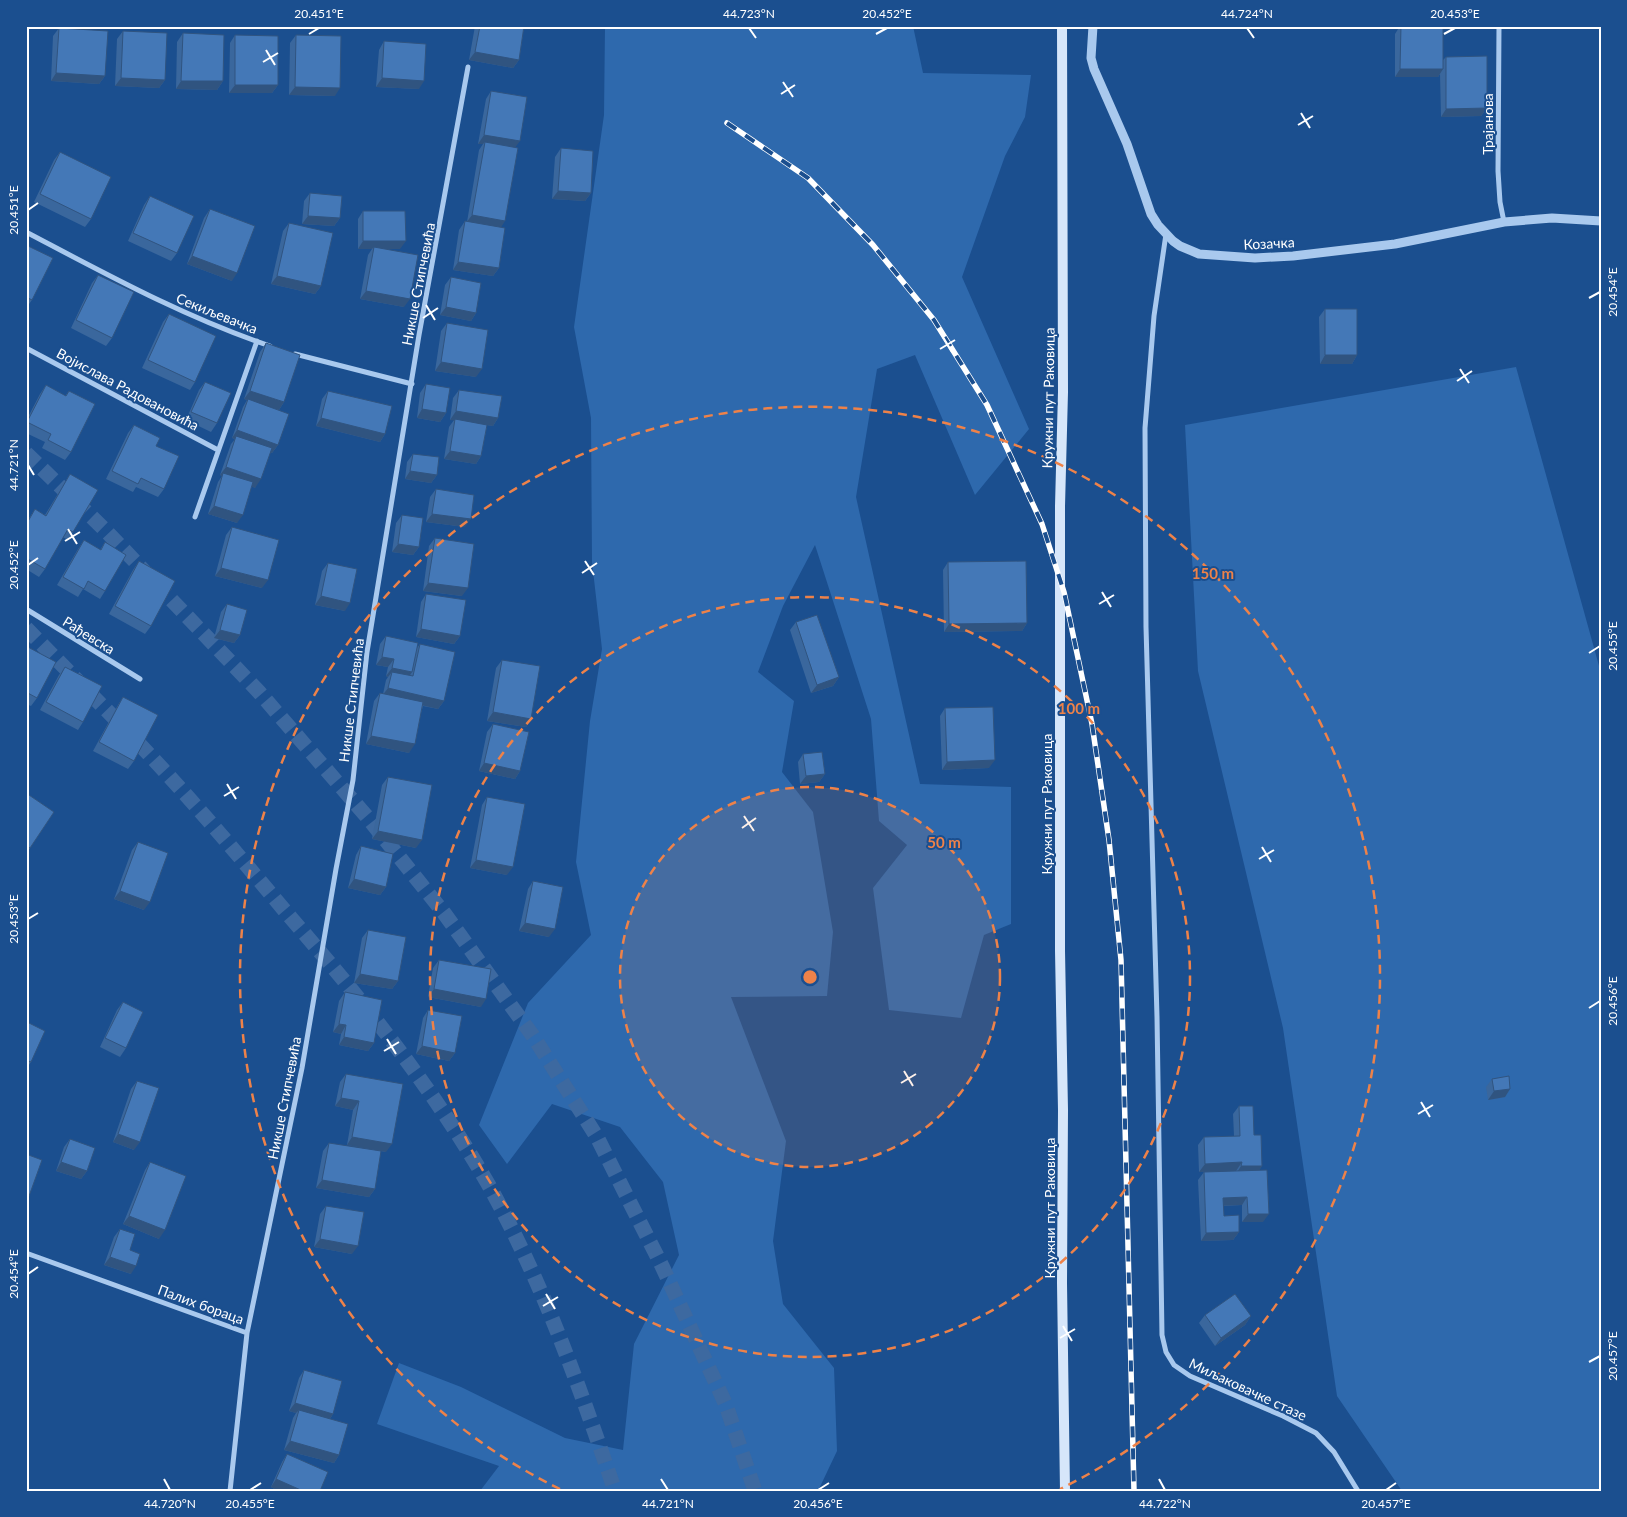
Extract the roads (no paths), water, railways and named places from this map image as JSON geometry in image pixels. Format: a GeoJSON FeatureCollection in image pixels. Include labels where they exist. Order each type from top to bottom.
{"type":"FeatureCollection","features":[{"type":"Feature","properties":{"kind":"main road","name":"Кружни пут Раковица"},"geometry":{"type":"LineString","coordinates":[[1062,26],[1063,352],[1060,506],[1060,888],[1065,1491]]}},
{"type":"Feature","properties":{"kind":"street","name":"Козачка"},"geometry":{"type":"LineString","coordinates":[[1093,26],[1091,58],[1094,69],[1127,144],[1146,202],[1158,225],[1166,234],[1180,246],[1199,254],[1255,258],[1302,255],[1395,244],[1504,222],[1552,218],[1601,221]]}},
{"type":"Feature","properties":{"kind":"street","name":"Трајанова"},"geometry":{"type":"LineString","coordinates":[[1499,26],[1498,171],[1500,202],[1504,222]]}},
{"type":"Feature","properties":{"kind":"street","name":"Никше Стипчевића"},"geometry":{"type":"LineString","coordinates":[[247,1333],[302,1068],[353,780],[367,652],[419,335],[468,67]]}},
{"type":"Feature","properties":{"kind":"street","name":"Секиљевачка"},"geometry":{"type":"LineString","coordinates":[[26,232],[186,314],[274,347]]}},
{"type":"Feature","properties":{"kind":"street","name":"Миљаковачке стазе"},"geometry":{"type":"LineString","coordinates":[[1166,234],[1154,316],[1145,428],[1146,637],[1157,1017],[1162,1325],[1166,1352],[1174,1365],[1190,1376],[1283,1416],[1316,1433],[1334,1452],[1358,1491]]}},
{"type":"Feature","properties":{"kind":"street"},"geometry":{"type":"LineString","coordinates":[[195,517],[258,341]]}},
{"type":"Feature","properties":{"kind":"street","name":"Војислава Радовановића"},"geometry":{"type":"LineString","coordinates":[[26,348],[218,450]]}},
{"type":"Feature","properties":{"kind":"street"},"geometry":{"type":"LineString","coordinates":[[290,352],[412,384]]}},
{"type":"Feature","properties":{"kind":"street","name":"Рађевска"},"geometry":{"type":"LineString","coordinates":[[26,610],[140,679]]}},
{"type":"Feature","properties":{"kind":"street","name":"Палих бораца"},"geometry":{"type":"LineString","coordinates":[[26,1253],[247,1333],[230,1491]]}},
{"type":"Feature","properties":{"kind":"tunnel"},"geometry":{"type":"LineString","coordinates":[[26,453],[107,532],[259,692],[368,818],[444,913],[533,1036],[597,1137],[662,1266],[726,1405],[755,1491]]}},
{"type":"Feature","properties":{"kind":"tunnel"},"geometry":{"type":"LineString","coordinates":[[26,628],[140,745],[220,834],[370,1013],[443,1112],[487,1182],[525,1257],[573,1372],[615,1491]]}},
{"type":"Feature","properties":{"kind":"railway"},"geometry":{"type":"LineString","coordinates":[[727,123],[808,178],[873,245],[934,320],[987,405],[1042,524],[1064,592],[1092,724],[1109,840],[1121,960],[1134,1491]]}}]}
